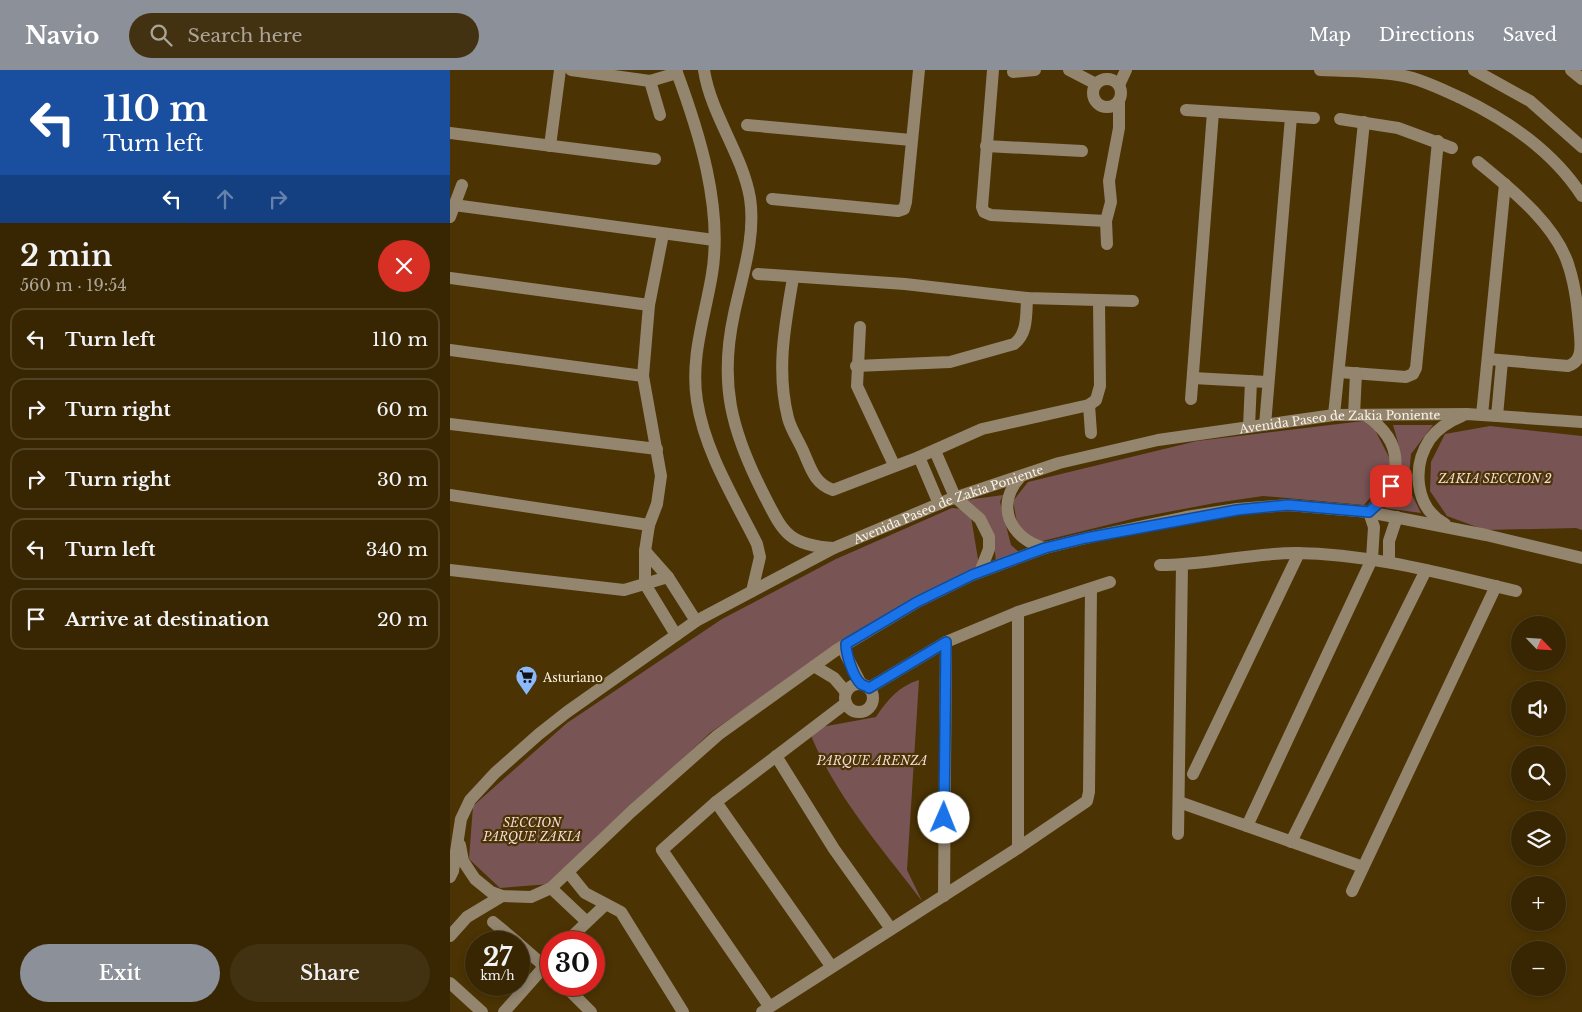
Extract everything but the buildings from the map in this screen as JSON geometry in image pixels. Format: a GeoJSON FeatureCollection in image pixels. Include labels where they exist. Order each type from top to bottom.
{"type":"FeatureCollection","features":[{"type":"Feature","properties":{"kind":"street"},"geometry":{"type":"LineString","coordinates":[[550,146],[560,70]]}},
{"type":"Feature","properties":{"kind":"street"},"geometry":{"type":"LineString","coordinates":[[571,70],[650,81],[677,71],[709,176],[714,240],[712,272],[697,342],[695,371],[697,400],[706,440],[757,544],[760,557],[752,591]]}},
{"type":"Feature","properties":{"kind":"street"},"geometry":{"type":"LineString","coordinates":[[704,70],[706,88],[740,164],[750,198],[751,223],[746,264],[734,315],[727,360],[728,391],[733,424],[754,474],[786,533],[798,542],[814,547],[834,548]]}},
{"type":"Feature","properties":{"kind":"street"},"geometry":{"type":"LineString","coordinates":[[772,199],[898,211],[904,209],[920,70]]}},
{"type":"Feature","properties":{"kind":"street"},"geometry":{"type":"LineString","coordinates":[[993,70],[982,206],[984,212],[991,215],[1106,221]]}},
{"type":"Feature","properties":{"kind":"street"},"geometry":{"type":"LineString","coordinates":[[1012,72],[1035,70]]}},
{"type":"Feature","properties":{"kind":"street"},"geometry":{"type":"LineString","coordinates":[[1069,70],[1108,80],[1122,94],[1118,102],[1111,107],[1102,107],[1095,101],[1093,92],[1108,80],[1126,70]]}},
{"type":"Feature","properties":{"kind":"street"},"geometry":{"type":"LineString","coordinates":[[1320,70],[1382,72],[1405,76],[1426,83],[1508,122],[1543,151],[1573,182],[1582,196]]}},
{"type":"Feature","properties":{"kind":"street"},"geometry":{"type":"LineString","coordinates":[[1474,70],[1530,101],[1582,147]]}},
{"type":"Feature","properties":{"kind":"street"},"geometry":{"type":"LineString","coordinates":[[1571,70],[1582,79]]}},
{"type":"Feature","properties":{"kind":"street"},"geometry":{"type":"LineString","coordinates":[[650,81],[660,115]]}},
{"type":"Feature","properties":{"kind":"street"},"geometry":{"type":"LineString","coordinates":[[1108,244],[1106,221],[1111,202],[1108,181],[1120,122],[1118,102]]}},
{"type":"Feature","properties":{"kind":"street"},"geometry":{"type":"LineString","coordinates":[[1186,110],[1314,118]]}},
{"type":"Feature","properties":{"kind":"street"},"geometry":{"type":"LineString","coordinates":[[1191,399],[1213,112]]}},
{"type":"Feature","properties":{"kind":"street"},"geometry":{"type":"LineString","coordinates":[[1265,425],[1267,382],[1291,117]]}},
{"type":"Feature","properties":{"kind":"street"},"geometry":{"type":"LineString","coordinates":[[1340,119],[1398,128],[1438,141],[1452,148]]}},
{"type":"Feature","properties":{"kind":"street"},"geometry":{"type":"LineString","coordinates":[[1334,415],[1364,122]]}},
{"type":"Feature","properties":{"kind":"street"},"geometry":{"type":"LineString","coordinates":[[747,125],[911,140]]}},
{"type":"Feature","properties":{"kind":"street"},"geometry":{"type":"LineString","coordinates":[[450,133],[655,159]]}},
{"type":"Feature","properties":{"kind":"street"},"geometry":{"type":"LineString","coordinates":[[1339,372],[1406,377],[1413,374],[1416,368],[1438,141]]}},
{"type":"Feature","properties":{"kind":"street"},"geometry":{"type":"LineString","coordinates":[[986,146],[1082,151]]}},
{"type":"Feature","properties":{"kind":"street"},"geometry":{"type":"LineString","coordinates":[[1478,162],[1529,205],[1549,230],[1569,265],[1576,292],[1581,346],[1580,359],[1575,364],[1568,366],[1488,359]]}},
{"type":"Feature","properties":{"kind":"street"},"geometry":{"type":"LineString","coordinates":[[1482,415],[1505,184]]}},
{"type":"Feature","properties":{"kind":"street"},"geometry":{"type":"LineString","coordinates":[[462,185],[452,211],[714,240]]}},
{"type":"Feature","properties":{"kind":"street"},"geometry":{"type":"LineString","coordinates":[[663,234],[649,305],[643,376],[661,476],[657,504],[649,526],[645,551],[645,584],[676,635]]}},
{"type":"Feature","properties":{"kind":"street"},"geometry":{"type":"LineString","coordinates":[[758,274],[793,278],[905,284],[1027,298],[1133,301]]}},
{"type":"Feature","properties":{"kind":"street"},"geometry":{"type":"LineString","coordinates":[[450,278],[649,305]]}},
{"type":"Feature","properties":{"kind":"street"},"geometry":{"type":"LineString","coordinates":[[793,278],[782,345],[782,380],[788,419],[815,478],[824,487],[833,490],[894,465],[919,458],[982,429],[1089,405],[1096,400],[1099,394],[1100,301]]}},
{"type":"Feature","properties":{"kind":"street"},"geometry":{"type":"LineString","coordinates":[[856,366],[950,362],[1014,344],[1021,338],[1024,332],[1027,298]]}},
{"type":"Feature","properties":{"kind":"street"},"geometry":{"type":"LineString","coordinates":[[860,328],[856,386],[894,465]]}},
{"type":"Feature","properties":{"kind":"street"},"geometry":{"type":"LineString","coordinates":[[450,350],[643,376]]}},
{"type":"Feature","properties":{"kind":"street"},"geometry":{"type":"LineString","coordinates":[[1497,416],[1502,361]]}},
{"type":"Feature","properties":{"kind":"street"},"geometry":{"type":"LineString","coordinates":[[1356,372],[1359,415],[1379,424],[1395,453],[1395,467],[1391,486],[1382,500],[1369,512]]}},
{"type":"Feature","properties":{"kind":"street"},"geometry":{"type":"LineString","coordinates":[[1193,378],[1267,382]]}},
{"type":"Feature","properties":{"kind":"street"},"geometry":{"type":"LineString","coordinates":[[1249,427],[1251,381]]}},
{"type":"Feature","properties":{"kind":"street"},"geometry":{"type":"LineString","coordinates":[[1089,405],[1091,433]]}},
{"type":"Feature","properties":{"kind":"street"},"geometry":{"type":"LineString","coordinates":[[1453,529],[1433,518],[1422,499],[1418,478],[1421,457],[1431,438],[1447,423],[1467,414]]}},
{"type":"Feature","properties":{"kind":"street","name":"Avenida Paseo de Zakia Poniente"},"geometry":{"type":"LineString","coordinates":[[450,877],[453,871],[461,819],[470,800],[495,773],[546,728],[696,621],[834,548],[955,497],[1034,470],[1083,456],[1158,440],[1334,415],[1467,414],[1582,422]]}},
{"type":"Feature","properties":{"kind":"street"},"geometry":{"type":"LineString","coordinates":[[450,424],[657,449]]}},
{"type":"Feature","properties":{"kind":"street"},"geometry":{"type":"LineString","coordinates":[[936,451],[955,497],[980,519],[989,536],[989,549],[980,572]]}},
{"type":"Feature","properties":{"kind":"street"},"geometry":{"type":"LineString","coordinates":[[919,458],[939,504]]}},
{"type":"Feature","properties":{"kind":"street"},"geometry":{"type":"LineString","coordinates":[[1021,476],[1011,490],[1007,508],[1008,519],[1016,532],[1028,542],[1045,548]]}},
{"type":"Feature","properties":{"kind":"street"},"geometry":{"type":"LineString","coordinates":[[450,495],[649,526]]}},
{"type":"Feature","properties":{"kind":"street"},"geometry":{"type":"LineString","coordinates":[[458,840],[463,861],[475,879],[491,892],[502,896],[531,897],[551,888],[718,735],[814,666],[846,644],[917,602],[980,572],[1045,548],[1186,517],[1288,505],[1369,512],[1398,517],[1582,558]]}},
{"type":"Feature","properties":{"kind":"street"},"geometry":{"type":"LineString","coordinates":[[1248,826],[1372,559],[1374,528],[1369,512]]}},
{"type":"Feature","properties":{"kind":"street"},"geometry":{"type":"LineString","coordinates":[[1389,561],[1389,541],[1398,517]]}},
{"type":"Feature","properties":{"kind":"street"},"geometry":{"type":"LineString","coordinates":[[645,551],[668,577],[696,621]]}},
{"type":"Feature","properties":{"kind":"street"},"geometry":{"type":"LineString","coordinates":[[1160,565],[1182,565],[1272,553],[1299,553],[1389,561],[1516,591]]}},
{"type":"Feature","properties":{"kind":"street"},"geometry":{"type":"LineString","coordinates":[[1192,774],[1299,553]]}},
{"type":"Feature","properties":{"kind":"street"},"geometry":{"type":"LineString","coordinates":[[1178,834],[1181,753],[1182,565]]}},
{"type":"Feature","properties":{"kind":"street"},"geometry":{"type":"LineString","coordinates":[[450,570],[624,590],[668,577]]}},
{"type":"Feature","properties":{"kind":"street"},"geometry":{"type":"LineString","coordinates":[[1291,842],[1426,570]]}},
{"type":"Feature","properties":{"kind":"street"},"geometry":{"type":"LineString","coordinates":[[1091,589],[1089,792],[1087,801],[944,896],[765,1009],[662,850],[716,802],[776,756],[846,698],[850,687],[865,686],[946,642],[1018,612],[1110,582]]}},
{"type":"Feature","properties":{"kind":"street"},"geometry":{"type":"LineString","coordinates":[[1352,891],[1496,586]]}},
{"type":"Feature","properties":{"kind":"street"},"geometry":{"type":"LineString","coordinates":[[1018,612],[1018,848]]}},
{"type":"Feature","properties":{"kind":"street"},"geometry":{"type":"LineString","coordinates":[[944,896],[946,642]]}},
{"type":"Feature","properties":{"kind":"street"},"geometry":{"type":"LineString","coordinates":[[814,666],[834,678],[853,711],[864,711],[872,704],[873,698],[846,655],[846,644]]}},
{"type":"Feature","properties":{"kind":"street"},"geometry":{"type":"LineString","coordinates":[[1181,753],[1199,760]]}},
{"type":"Feature","properties":{"kind":"street"},"geometry":{"type":"LineString","coordinates":[[776,756],[834,849],[891,929]]}},
{"type":"Feature","properties":{"kind":"street"},"geometry":{"type":"LineString","coordinates":[[716,802],[831,966]]}},
{"type":"Feature","properties":{"kind":"street"},"geometry":{"type":"LineString","coordinates":[[1178,802],[1363,867]]}},
{"type":"Feature","properties":{"kind":"street"},"geometry":{"type":"LineString","coordinates":[[568,872],[584,893],[622,912],[683,1012]]}},
{"type":"Feature","properties":{"kind":"street"},"geometry":{"type":"LineString","coordinates":[[551,888],[586,921]]}},
{"type":"Feature","properties":{"kind":"street"},"geometry":{"type":"LineString","coordinates":[[450,936],[467,917],[502,896]]}},
{"type":"Feature","properties":{"kind":"street"},"geometry":{"type":"LineString","coordinates":[[576,931],[605,905]]}},
{"type":"Feature","properties":{"kind":"street"},"geometry":{"type":"LineString","coordinates":[[493,922],[504,931]]}},
{"type":"Feature","properties":{"kind":"street"},"geometry":{"type":"LineString","coordinates":[[504,1012],[540,975]]}},
{"type":"Feature","properties":{"kind":"street"},"geometry":{"type":"LineString","coordinates":[[450,983],[482,1012]]}},
{"type":"Feature","properties":{"kind":"street"},"geometry":{"type":"LineString","coordinates":[[575,996],[592,1012]]}},
{"type":"Feature","properties":{"kind":"green space"},"geometry":{"type":"Polygon","coordinates":[[[1363,421],[1375,430],[1391,461],[1375,492],[1364,505],[1263,496],[1136,518],[1038,542],[1018,528],[1013,501],[1028,482],[1197,441],[1363,421]]]}},
{"type":"Feature","properties":{"kind":"green space"},"geometry":{"type":"Polygon","coordinates":[[[1393,425],[1433,425],[1411,454],[1408,487],[1421,513],[1385,508],[1396,486],[1401,468],[1401,458],[1393,425]]]}},
{"type":"Feature","properties":{"kind":"green space","name":"ZAKIA SECCION 2"},"geometry":{"type":"Polygon","coordinates":[[[1490,426],[1582,436],[1582,530],[1576,528],[1485,530],[1447,516],[1430,491],[1431,462],[1445,434],[1490,426]]]}},
{"type":"Feature","properties":{"kind":"green space"},"geometry":{"type":"Polygon","coordinates":[[[1003,495],[1000,502],[1011,545],[1019,552],[996,563],[994,542],[989,525],[978,511],[959,501],[1003,495]]]}},
{"type":"Feature","properties":{"kind":"green space","name":"SECCION PARQUE ZAKIA"},"geometry":{"type":"Polygon","coordinates":[[[952,508],[964,509],[971,517],[979,565],[856,634],[711,732],[550,884],[500,888],[469,859],[473,806],[567,723],[722,619],[836,559],[952,508]]]}},
{"type":"Feature","properties":{"kind":"green space","name":"PARQUE ARENZA"},"geometry":{"type":"Polygon","coordinates":[[[919,680],[907,870],[922,901],[846,800],[820,756],[810,733],[816,728],[876,717],[894,694],[905,686],[919,680]]]}},
{"type":"Feature","properties":{"kind":"place","name":"Asturiano"},"geometry":{"type":"Point","coordinates":[527,696]}},
{"type":"Feature","properties":{"kind":"route"},"geometry":{"type":"LineString","coordinates":[[944,818],[946,642],[869,688],[861,684],[851,666],[846,655],[846,644],[917,602],[972,575],[1045,548],[1186,517],[1237,510],[1288,505],[1369,512],[1382,500],[1391,486]]}}]}
